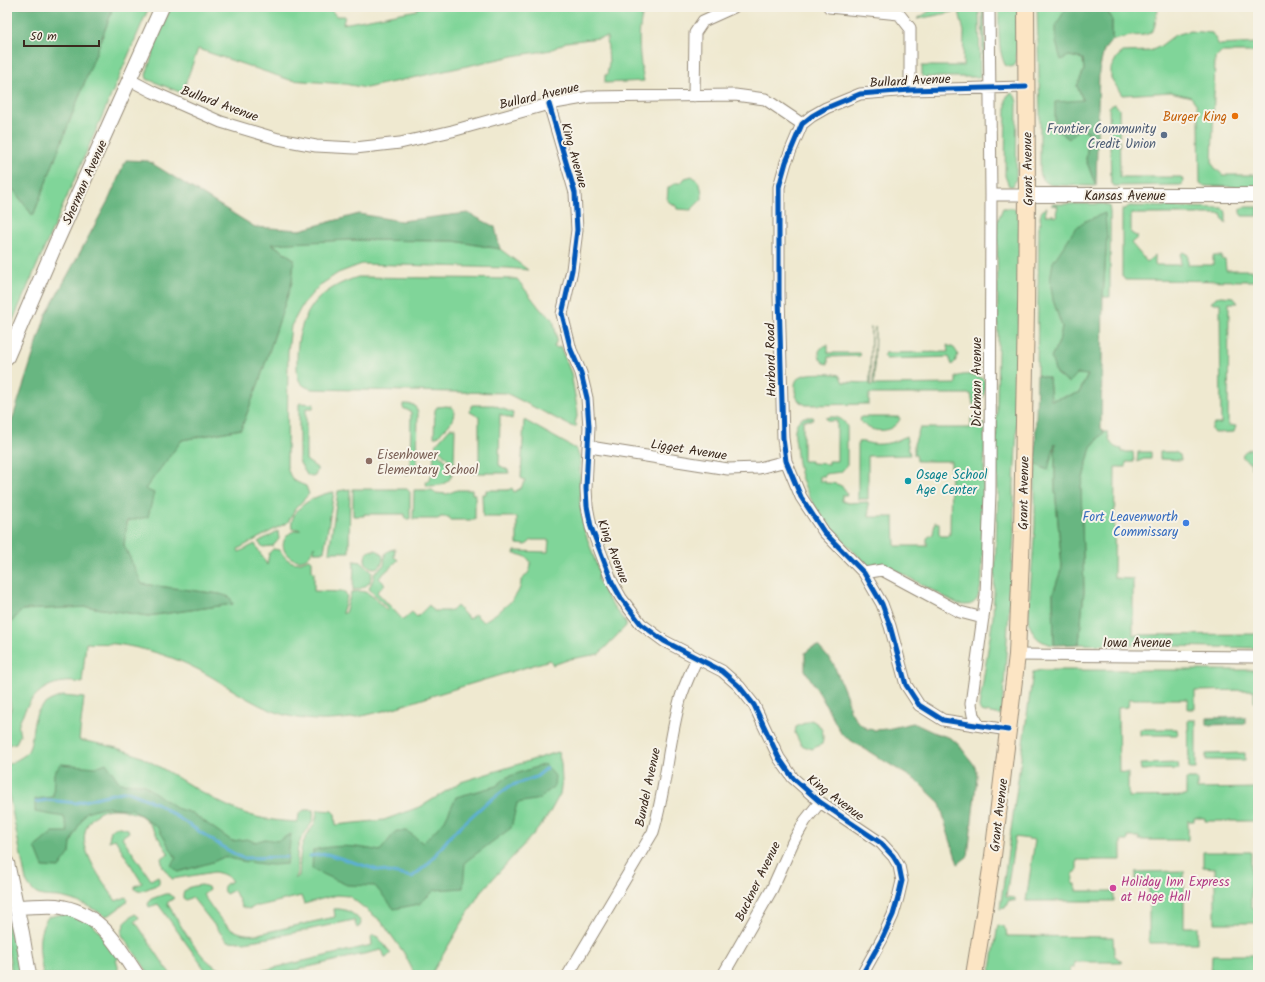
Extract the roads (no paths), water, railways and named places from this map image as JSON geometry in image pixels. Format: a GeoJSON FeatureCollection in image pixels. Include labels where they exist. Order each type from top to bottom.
{"type":"FeatureCollection","features":[{"type":"Feature","properties":{"kind":"main road","name":"Grant Avenue"},"geometry":{"type":"LineString","coordinates":[[974,975],[987,899],[1017,655],[1023,524],[1027,195],[1026,7]]}},
{"type":"Feature","properties":{"kind":"street","name":"Sherman Avenue"},"geometry":{"type":"LineString","coordinates":[[7,356],[162,7]]}},
{"type":"Feature","properties":{"kind":"street"},"geometry":{"type":"LineString","coordinates":[[694,96],[695,33],[703,21],[734,7]]}},
{"type":"Feature","properties":{"kind":"street"},"geometry":{"type":"LineString","coordinates":[[830,7],[899,14],[910,28],[910,90]]}},
{"type":"Feature","properties":{"kind":"street","name":"Dickman Avenue"},"geometry":{"type":"LineString","coordinates":[[978,724],[973,715],[971,704],[986,595],[989,501],[991,195],[989,7]]}},
{"type":"Feature","properties":{"kind":"street","name":"Bullard Avenue"},"geometry":{"type":"LineString","coordinates":[[130,80],[152,92],[221,122],[278,138],[316,146],[355,148],[400,143],[452,131],[549,104],[589,97],[735,95],[765,99],[802,124],[826,108],[860,94],[910,90],[1026,87]]}},
{"type":"Feature","properties":{"kind":"street","name":"King Avenue"},"geometry":{"type":"LineString","coordinates":[[549,104],[575,193],[577,230],[572,270],[562,314],[571,350],[581,373],[587,398],[589,427],[586,488],[587,506],[591,527],[612,582],[621,598],[641,624],[664,641],[722,671],[739,686],[754,705],[779,758],[793,778],[820,802],[881,843],[893,856],[899,866],[902,881],[898,898],[893,915],[879,945],[862,975]]}},
{"type":"Feature","properties":{"kind":"street","name":"Harbord Road"},"geometry":{"type":"LineString","coordinates":[[802,124],[786,162],[779,187],[779,296],[782,353],[783,438],[786,461],[801,497],[824,532],[864,573],[882,604],[890,626],[906,685],[919,705],[943,720],[978,724]]}},
{"type":"Feature","properties":{"kind":"street","name":"Kansas Avenue"},"geometry":{"type":"LineString","coordinates":[[991,195],[1258,195]]}},
{"type":"Feature","properties":{"kind":"street","name":"Ligget Avenue"},"geometry":{"type":"LineString","coordinates":[[588,444],[596,448],[728,470],[759,468],[786,461]]}},
{"type":"Feature","properties":{"kind":"street"},"geometry":{"type":"LineString","coordinates":[[864,573],[882,570],[960,612],[983,618]]}},
{"type":"Feature","properties":{"kind":"street","name":"Iowa Avenue"},"geometry":{"type":"LineString","coordinates":[[1017,655],[1258,657]]}},
{"type":"Feature","properties":{"kind":"street","name":"Bundel Avenue"},"geometry":{"type":"LineString","coordinates":[[568,975],[653,832],[658,816],[680,699],[697,658]]}},
{"type":"Feature","properties":{"kind":"street"},"geometry":{"type":"LineString","coordinates":[[978,724],[1008,730]]}},
{"type":"Feature","properties":{"kind":"street","name":"Buckner Avenue"},"geometry":{"type":"LineString","coordinates":[[723,975],[772,889],[793,842],[805,820],[820,802]]}},
{"type":"Feature","properties":{"kind":"street"},"geometry":{"type":"LineString","coordinates":[[7,863],[22,933],[29,975]]}},
{"type":"Feature","properties":{"kind":"street"},"geometry":{"type":"LineString","coordinates":[[16,908],[56,906],[87,915],[104,928],[137,975]]}},
{"type":"Feature","properties":{"kind":"waterway"},"geometry":{"type":"LineString","coordinates":[[310,856],[327,854],[378,870],[412,877],[428,864],[452,834],[483,806],[510,786],[536,777],[547,768]]}},
{"type":"Feature","properties":{"kind":"waterway"},"geometry":{"type":"LineString","coordinates":[[36,802],[47,800],[76,803],[127,791],[156,803],[242,858],[286,857]]}},
{"type":"Feature","properties":{"kind":"place","name":"Burger King"},"geometry":{"type":"Point","coordinates":[1235,116]}},
{"type":"Feature","properties":{"kind":"place","name":"Frontier Community Credit Union"},"geometry":{"type":"Point","coordinates":[1164,135]}},
{"type":"Feature","properties":{"kind":"place","name":"Eisenhower Elementary School"},"geometry":{"type":"Point","coordinates":[369,461]}},
{"type":"Feature","properties":{"kind":"place","name":"Osage School Age Center"},"geometry":{"type":"Point","coordinates":[908,481]}},
{"type":"Feature","properties":{"kind":"place","name":"Fort Leavenworth Commissary"},"geometry":{"type":"Point","coordinates":[1186,523]}},
{"type":"Feature","properties":{"kind":"place","name":"Holiday Inn Express at Hoge Hall"},"geometry":{"type":"Point","coordinates":[1113,888]}}]}
